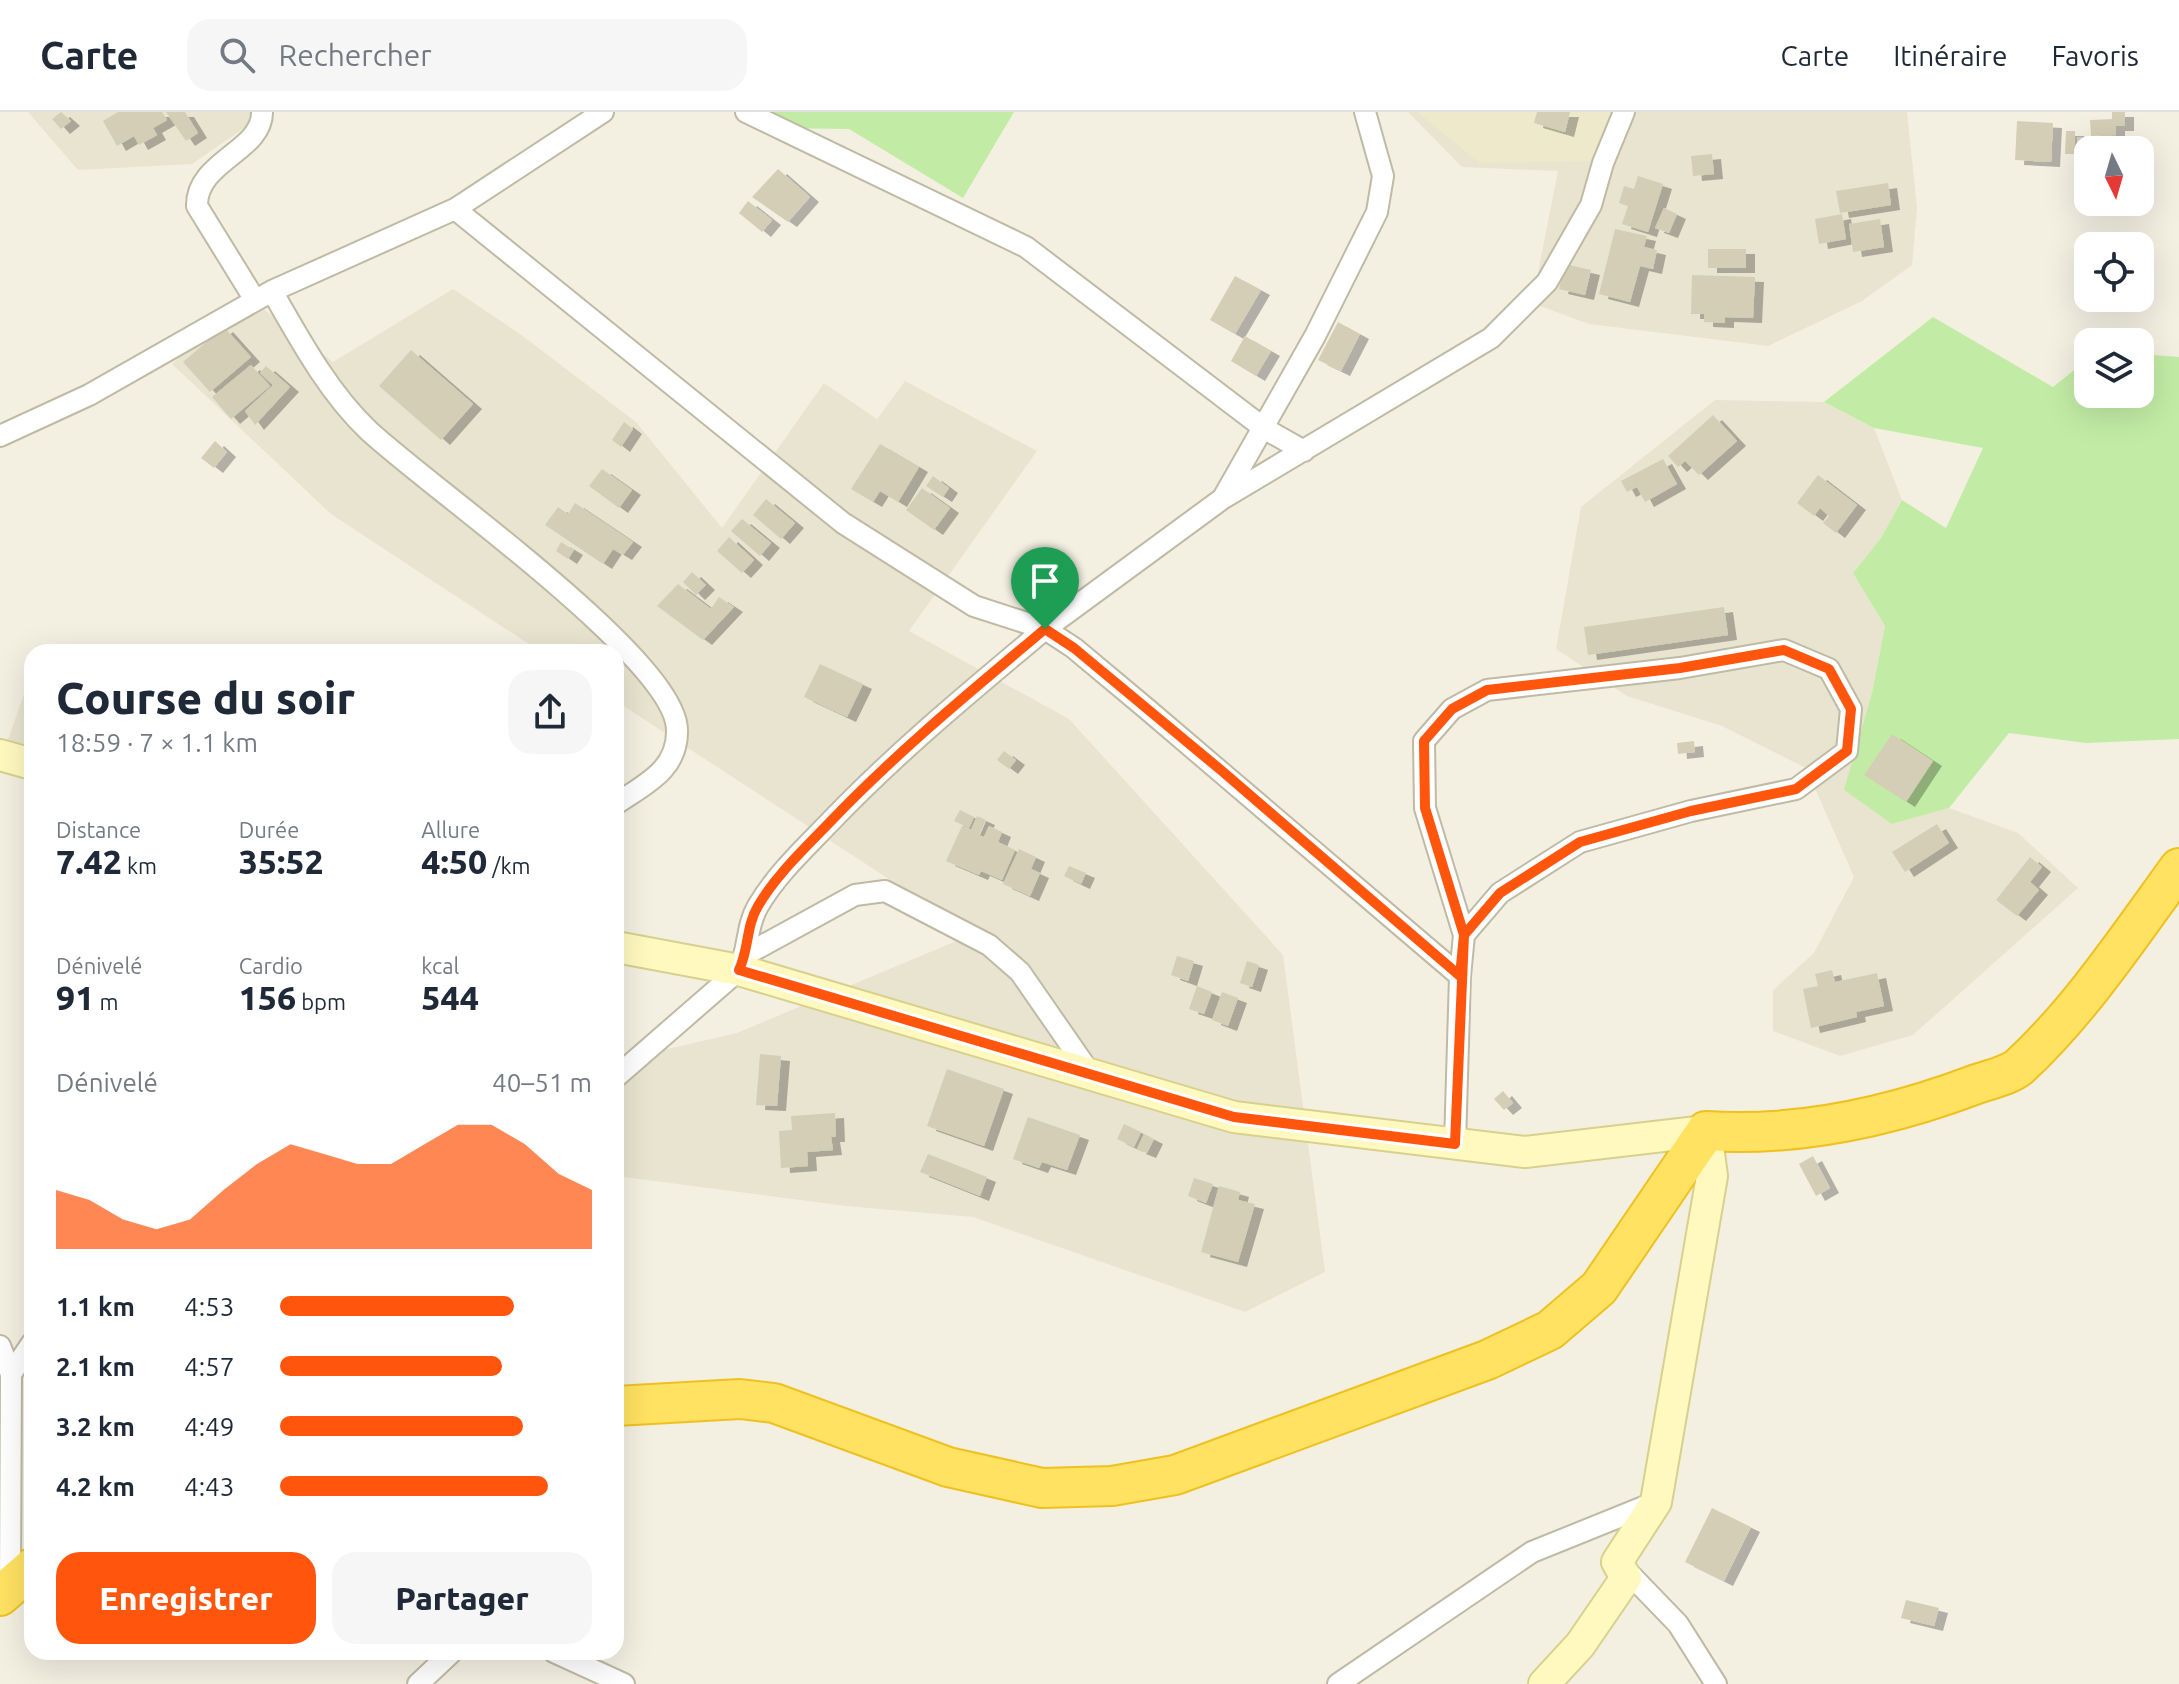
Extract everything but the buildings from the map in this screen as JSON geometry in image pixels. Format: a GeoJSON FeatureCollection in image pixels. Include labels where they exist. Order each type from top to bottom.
{"type":"FeatureCollection","features":[{"type":"Feature","properties":{"kind":"highway"},"geometry":{"type":"LineString","coordinates":[[624,1406],[740,1399],[774,1403],[948,1467],[1042,1488],[1112,1486],[1175,1475],[1473,1365],[1550,1330],[1599,1288],[1706,1131],[1743,1134],[1885,1114],[2016,1069],[2098,979],[2179,868]]}},
{"type":"Feature","properties":{"kind":"street"},"geometry":{"type":"LineString","coordinates":[[262,112],[262,120],[251,137],[203,180],[197,193],[197,206],[366,428],[622,644]]}},
{"type":"Feature","properties":{"kind":"street"},"geometry":{"type":"LineString","coordinates":[[0,436],[89,395],[263,296],[455,209],[603,112]]}},
{"type":"Feature","properties":{"kind":"street"},"geometry":{"type":"LineString","coordinates":[[746,112],[1026,247],[1265,429],[1304,451]]}},
{"type":"Feature","properties":{"kind":"street"},"geometry":{"type":"LineString","coordinates":[[1222,499],[1265,429],[1377,212],[1383,176],[1365,112]]}},
{"type":"Feature","properties":{"kind":"street"},"geometry":{"type":"LineString","coordinates":[[743,962],[757,908],[814,839],[882,768],[1045,629],[1222,499],[1491,338],[1547,282],[1591,205],[1603,163],[1624,112]]}},
{"type":"Feature","properties":{"kind":"street"},"geometry":{"type":"LineString","coordinates":[[455,209],[843,523],[974,606],[1045,629],[1074,648],[1460,976]]}},
{"type":"Feature","properties":{"kind":"street"},"geometry":{"type":"LineString","coordinates":[[624,646],[659,688],[678,727],[674,755],[666,770],[624,799]]}},
{"type":"Feature","properties":{"kind":"street"},"geometry":{"type":"LineString","coordinates":[[1455,1144],[1464,935],[1425,808],[1424,741],[1452,709],[1487,690],[1680,668],[1784,650],[1829,669],[1851,709],[1847,751],[1796,789],[1691,811],[1580,842],[1500,893],[1464,935]]}},
{"type":"Feature","properties":{"kind":"street"},"geometry":{"type":"LineString","coordinates":[[0,755],[24,762]]}},
{"type":"Feature","properties":{"kind":"street"},"geometry":{"type":"LineString","coordinates":[[624,1070],[743,962],[855,895],[885,891],[989,945],[1020,972],[1090,1073]]}},
{"type":"Feature","properties":{"kind":"street"},"geometry":{"type":"LineString","coordinates":[[624,948],[743,962],[1234,1117],[1525,1152],[1706,1131],[1710,1189],[1656,1502],[1617,1562]]}},
{"type":"Feature","properties":{"kind":"street"},"geometry":{"type":"LineString","coordinates":[[0,1346],[11,1374],[14,1582]]}},
{"type":"Feature","properties":{"kind":"street"},"geometry":{"type":"LineString","coordinates":[[11,1374],[24,1355]]}},
{"type":"Feature","properties":{"kind":"street"},"geometry":{"type":"LineString","coordinates":[[1338,1684],[1532,1552],[1656,1502]]}},
{"type":"Feature","properties":{"kind":"street"},"geometry":{"type":"LineString","coordinates":[[1544,1684],[1580,1645],[1626,1578],[1617,1562]]}},
{"type":"Feature","properties":{"kind":"street"},"geometry":{"type":"LineString","coordinates":[[1617,1562],[1678,1624],[1716,1684]]}},
{"type":"Feature","properties":{"kind":"street"},"geometry":{"type":"LineString","coordinates":[[418,1684],[444,1660]]}},
{"type":"Feature","properties":{"kind":"street"},"geometry":{"type":"LineString","coordinates":[[572,1660],[624,1684]]}},
{"type":"Feature","properties":{"kind":"shaded area"},"geometry":{"type":"Polygon","coordinates":[[[28,112],[267,112],[192,164],[78,170],[28,112]]]}},
{"type":"Feature","properties":{"kind":"shaded area"},"geometry":{"type":"Polygon","coordinates":[[[1408,112],[1907,112],[1917,208],[1912,265],[1862,301],[1768,346],[1589,324],[1532,303],[1558,171],[1462,167],[1408,112]]]}},
{"type":"Feature","properties":{"kind":"shaded area"},"geometry":{"type":"Polygon","coordinates":[[[1417,112],[1613,112],[1596,161],[1480,163],[1417,112]]]}},
{"type":"Feature","properties":{"kind":"shaded area"},"geometry":{"type":"Polygon","coordinates":[[[453,289],[520,334],[636,422],[722,528],[824,383],[877,419],[905,381],[1037,451],[909,631],[1069,719],[1283,955],[1325,1272],[1245,1312],[973,1217],[846,1206],[624,1177],[624,1059],[737,1033],[973,934],[624,706],[624,644],[529,644],[331,514],[172,364],[245,295],[333,362],[453,289]]]}},
{"type":"Feature","properties":{"kind":"shaded area"},"geometry":{"type":"Polygon","coordinates":[[[1715,400],[1824,402],[1874,428],[1902,500],[1881,538],[1853,573],[1885,626],[1872,693],[1892,824],[1949,808],[2018,833],[2078,888],[1913,1035],[1840,1056],[1773,1031],[1773,990],[1814,953],[1854,877],[1806,768],[1722,726],[1627,696],[1556,649],[1581,507],[1715,400]]]}},
{"type":"Feature","properties":{"kind":"shaded area"},"geometry":{"type":"Polygon","coordinates":[[[24,694],[24,748],[8,740],[24,694]]]}},
{"type":"Feature","properties":{"kind":"green space"},"geometry":{"type":"Polygon","coordinates":[[[755,112],[1014,112],[963,198],[849,129],[768,128],[755,112]]]}},
{"type":"Feature","properties":{"kind":"green space"},"geometry":{"type":"Polygon","coordinates":[[[1933,317],[2053,387],[2074,370],[2074,408],[2154,408],[2154,355],[2179,357],[2179,739],[2086,743],[2009,733],[1949,808],[1892,824],[1844,790],[1872,693],[1885,626],[1853,573],[1881,538],[1902,500],[1946,528],[1983,448],[1874,428],[1824,402],[1933,317]]]}},
{"type":"Feature","properties":{"kind":"route"},"geometry":{"type":"LineString","coordinates":[[1045,629],[882,768],[814,839],[757,908],[749,930],[747,954],[739,970],[1234,1117],[1455,1144],[1464,935],[1500,893],[1580,842],[1691,811],[1796,789],[1847,751],[1851,709],[1829,669],[1784,650],[1680,668],[1487,690],[1452,709],[1424,741],[1425,808],[1464,935],[1460,976],[1222,771],[1074,648],[1045,629]]}}]}
